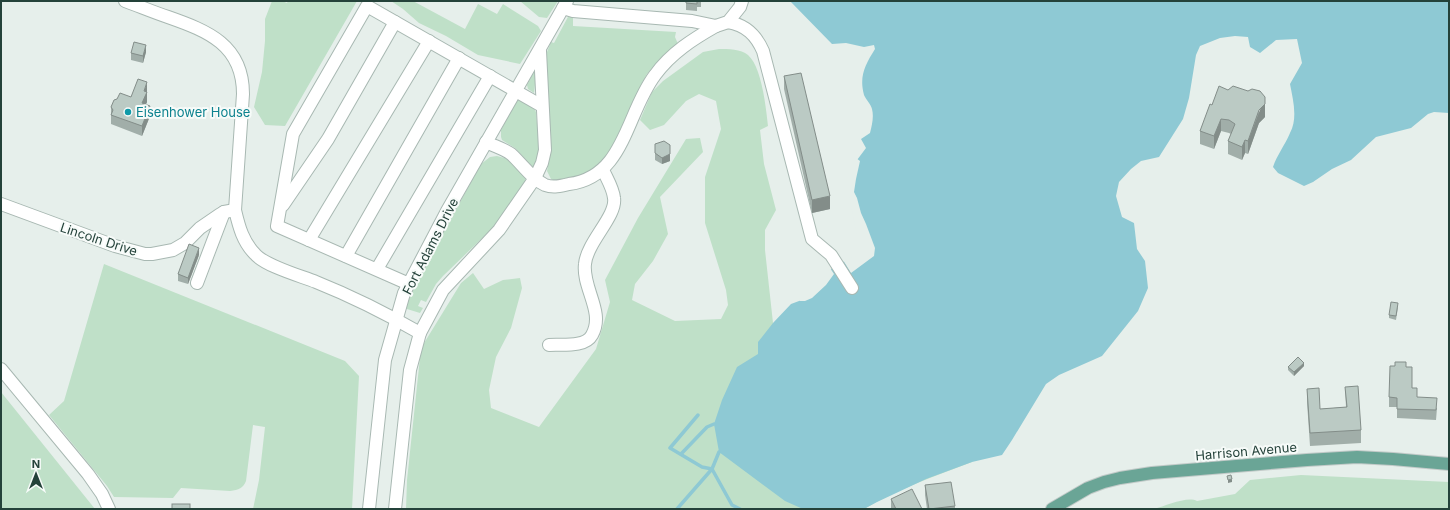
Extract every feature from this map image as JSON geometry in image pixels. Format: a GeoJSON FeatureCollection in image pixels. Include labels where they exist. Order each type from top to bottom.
{"type":"FeatureCollection","features":[{"type":"Feature","properties":{"kind":"main road","name":"Harrison Avenue"},"geometry":{"type":"LineString","coordinates":[[1052,509],[1088,488],[1104,482],[1120,478],[1152,474],[1357,457],[1449,464]]}},
{"type":"Feature","properties":{"kind":"street"},"geometry":{"type":"LineString","coordinates":[[125,1],[189,24],[216,38],[229,51],[236,61],[242,76],[243,94],[230,211],[197,283]]}},
{"type":"Feature","properties":{"kind":"street"},"geometry":{"type":"LineString","coordinates":[[728,22],[740,7],[742,1]]}},
{"type":"Feature","properties":{"kind":"street"},"geometry":{"type":"LineString","coordinates":[[565,4],[573,11],[692,21],[716,26]]}},
{"type":"Feature","properties":{"kind":"street","name":"Fort Adams Drive"},"geometry":{"type":"LineString","coordinates":[[369,509],[385,360],[404,294],[447,211],[565,4]]}},
{"type":"Feature","properties":{"kind":"street"},"geometry":{"type":"LineString","coordinates":[[409,284],[277,226],[293,134],[366,6],[542,106]]}},
{"type":"Feature","properties":{"kind":"street"},"geometry":{"type":"LineString","coordinates":[[280,210],[328,139],[395,22]]}},
{"type":"Feature","properties":{"kind":"street"},"geometry":{"type":"LineString","coordinates":[[486,142],[510,153],[535,178],[545,185],[556,187],[577,184],[603,170],[613,158],[645,92],[660,68],[685,44],[716,26],[728,22],[741,25],[749,30],[760,44],[763,51],[812,239],[831,255],[852,288]]}},
{"type":"Feature","properties":{"kind":"street"},"geometry":{"type":"LineString","coordinates":[[308,240],[429,41]]}},
{"type":"Feature","properties":{"kind":"street"},"geometry":{"type":"LineString","coordinates":[[395,509],[410,370],[420,333],[443,290],[499,230],[535,178],[542,163],[545,150],[540,50]]}},
{"type":"Feature","properties":{"kind":"street"},"geometry":{"type":"LineString","coordinates":[[346,256],[459,58]]}},
{"type":"Feature","properties":{"kind":"street"},"geometry":{"type":"LineString","coordinates":[[377,269],[490,76]]}},
{"type":"Feature","properties":{"kind":"street"},"geometry":{"type":"LineString","coordinates":[[549,345],[578,344],[584,342],[589,340],[595,327],[595,311],[584,265],[592,244],[614,208],[615,199],[613,192],[603,170]]}},
{"type":"Feature","properties":{"kind":"street","name":"Lincoln Drive"},"geometry":{"type":"LineString","coordinates":[[1,204],[115,246],[145,254],[167,252],[179,247],[200,228],[230,211]]}},
{"type":"Feature","properties":{"kind":"street"},"geometry":{"type":"LineString","coordinates":[[230,211],[244,239],[255,255],[260,259],[287,272],[350,297],[420,333]]}},
{"type":"Feature","properties":{"kind":"street"},"geometry":{"type":"LineString","coordinates":[[1,369],[88,474],[102,494],[110,509]]}},
{"type":"Feature","properties":{"kind":"green space"},"geometry":{"type":"Polygon","coordinates":[[[272,1],[282,1],[287,3],[288,1],[357,1],[285,126],[265,125],[254,107],[262,72],[265,41],[265,19],[272,1]]]}},
{"type":"Feature","properties":{"kind":"green space"},"geometry":{"type":"Polygon","coordinates":[[[391,1],[413,1],[465,29],[478,4],[497,14],[503,4],[538,26],[541,31],[520,64],[478,55],[446,36],[419,23],[391,1]]]}},
{"type":"Feature","properties":{"kind":"green space"},"geometry":{"type":"Polygon","coordinates":[[[520,1],[558,1],[547,18],[539,17],[520,1]]]}},
{"type":"Feature","properties":{"kind":"green space"},"geometry":{"type":"Polygon","coordinates":[[[569,15],[573,17],[573,26],[676,32],[675,37],[678,44],[659,60],[647,74],[623,129],[606,160],[595,170],[576,178],[556,181],[551,179],[547,171],[551,151],[545,57],[551,42],[554,43],[569,15]]]}},
{"type":"Feature","properties":{"kind":"green space"},"geometry":{"type":"Polygon","coordinates":[[[719,49],[738,50],[748,55],[753,61],[760,78],[768,126],[760,130],[764,164],[776,210],[765,230],[765,250],[773,323],[972,462],[903,489],[864,509],[406,509],[407,480],[421,348],[461,283],[473,273],[484,289],[503,280],[520,278],[522,288],[511,328],[496,357],[489,390],[491,408],[539,427],[596,349],[610,302],[605,280],[638,218],[686,139],[700,138],[703,152],[660,197],[668,234],[653,261],[635,284],[632,300],[675,321],[721,319],[728,305],[726,290],[705,223],[705,177],[721,129],[716,101],[699,94],[686,101],[664,125],[650,130],[640,120],[652,92],[663,81],[703,52],[719,49]]]}},
{"type":"Feature","properties":{"kind":"green space"},"geometry":{"type":"Polygon","coordinates":[[[536,68],[534,93],[528,89],[527,85],[536,68]]]}},
{"type":"Feature","properties":{"kind":"green space"},"geometry":{"type":"Polygon","coordinates":[[[519,99],[533,107],[536,112],[539,155],[533,167],[515,148],[502,140],[501,137],[501,130],[517,100],[519,99]]]}},
{"type":"Feature","properties":{"kind":"green space"},"geometry":{"type":"Polygon","coordinates":[[[497,156],[508,159],[525,176],[525,182],[502,219],[443,276],[436,284],[426,302],[421,300],[418,306],[423,308],[420,313],[407,309],[404,304],[481,164],[490,157],[497,156]]]}},
{"type":"Feature","properties":{"kind":"green space"},"geometry":{"type":"Polygon","coordinates":[[[104,264],[345,361],[359,376],[352,509],[253,509],[259,480],[265,427],[253,425],[246,481],[240,488],[230,491],[181,488],[173,498],[114,497],[107,486],[49,415],[64,401],[104,264]]]}},
{"type":"Feature","properties":{"kind":"green space"},"geometry":{"type":"Polygon","coordinates":[[[1,392],[95,509],[1,509],[1,392]]]}},
{"type":"Feature","properties":{"kind":"green space"},"geometry":{"type":"Polygon","coordinates":[[[1301,475],[1449,482],[1449,509],[1154,509],[1176,502],[1188,500],[1197,501],[1235,494],[1250,480],[1301,475]]]}},
{"type":"Feature","properties":{"kind":"water"},"geometry":{"type":"Polygon","coordinates":[[[790,1],[1449,1],[1449,113],[1434,112],[1428,114],[1411,128],[1376,137],[1351,160],[1332,169],[1313,182],[1304,186],[1278,173],[1273,167],[1294,121],[1294,109],[1290,84],[1302,63],[1297,39],[1276,40],[1260,53],[1250,47],[1248,37],[1235,36],[1220,38],[1200,46],[1196,55],[1189,98],[1183,119],[1159,157],[1141,161],[1119,182],[1116,196],[1122,217],[1134,223],[1137,249],[1145,261],[1148,288],[1138,311],[1102,356],[1059,375],[1046,384],[1002,455],[972,462],[926,479],[864,509],[803,509],[785,501],[719,452],[714,424],[722,400],[737,367],[758,354],[758,342],[773,323],[791,304],[807,298],[823,281],[832,268],[842,262],[859,258],[865,250],[851,195],[857,160],[866,148],[861,139],[870,133],[873,115],[871,105],[864,95],[862,82],[868,60],[875,49],[874,45],[864,47],[846,43],[832,44],[790,1]]]}},
{"type":"Feature","properties":{"kind":"pier"},"geometry":{"type":"Polygon","coordinates":[[[856,158],[860,161],[854,192],[875,248],[874,256],[851,273],[843,260],[858,256],[863,250],[857,235],[849,196],[856,158]]]}},
{"type":"Feature","properties":{"kind":"pier"},"geometry":{"type":"Polygon","coordinates":[[[830,268],[834,274],[826,285],[812,298],[805,301],[800,301],[799,299],[806,296],[822,280],[830,268]]]}},
{"type":"Feature","properties":{"kind":"building"},"geometry":{"type":"Polygon","coordinates":[[[686,1],[697,1],[697,4],[686,3],[686,1]]]}},
{"type":"Feature","properties":{"kind":"building"},"geometry":{"type":"Polygon","coordinates":[[[134,42],[146,45],[143,56],[131,53],[134,42]]]}},
{"type":"Feature","properties":{"kind":"building"},"geometry":{"type":"Polygon","coordinates":[[[801,73],[830,196],[812,200],[784,76],[801,73]]]}},
{"type":"Feature","properties":{"kind":"building","name":"Eisenhower House"},"geometry":{"type":"Polygon","coordinates":[[[138,79],[147,82],[144,91],[147,92],[142,103],[150,106],[142,126],[111,115],[113,110],[111,107],[114,100],[117,99],[120,93],[131,97],[138,79]]]}},
{"type":"Feature","properties":{"kind":"building"},"geometry":{"type":"Polygon","coordinates":[[[1219,86],[1228,90],[1233,86],[1248,91],[1252,89],[1260,91],[1265,97],[1265,104],[1259,110],[1248,141],[1245,140],[1242,147],[1228,141],[1235,124],[1229,120],[1221,119],[1214,136],[1200,131],[1210,104],[1212,105],[1219,86]]]}},
{"type":"Feature","properties":{"kind":"building"},"geometry":{"type":"Polygon","coordinates":[[[664,141],[670,145],[670,154],[662,158],[655,153],[655,144],[664,141]]]}},
{"type":"Feature","properties":{"kind":"building"},"geometry":{"type":"Polygon","coordinates":[[[189,244],[199,248],[188,278],[178,274],[189,244]]]}},
{"type":"Feature","properties":{"kind":"building"},"geometry":{"type":"Polygon","coordinates":[[[1391,302],[1398,303],[1396,316],[1389,315],[1391,302]]]}},
{"type":"Feature","properties":{"kind":"building"},"geometry":{"type":"Polygon","coordinates":[[[1298,357],[1304,363],[1294,372],[1288,367],[1298,357]]]}},
{"type":"Feature","properties":{"kind":"building"},"geometry":{"type":"Polygon","coordinates":[[[1395,362],[1406,362],[1406,367],[1412,367],[1412,388],[1417,388],[1417,397],[1437,398],[1436,410],[1397,409],[1397,398],[1389,397],[1390,366],[1395,366],[1395,362]]]}},
{"type":"Feature","properties":{"kind":"building"},"geometry":{"type":"Polygon","coordinates":[[[1358,386],[1361,430],[1310,433],[1307,389],[1319,388],[1320,409],[1347,407],[1345,387],[1358,386]]]}},
{"type":"Feature","properties":{"kind":"building"},"geometry":{"type":"Polygon","coordinates":[[[1231,475],[1232,479],[1228,480],[1227,476],[1231,475]]]}},
{"type":"Feature","properties":{"kind":"building"},"geometry":{"type":"Polygon","coordinates":[[[951,482],[955,506],[929,509],[925,485],[951,482]]]}},
{"type":"Feature","properties":{"kind":"building"},"geometry":{"type":"Polygon","coordinates":[[[912,489],[922,509],[896,509],[891,499],[912,489]]]}},
{"type":"Feature","properties":{"kind":"building"},"geometry":{"type":"Polygon","coordinates":[[[172,504],[190,504],[190,509],[172,509],[172,504]]]}},
{"type":"Feature","properties":{"kind":"waterway"},"geometry":{"type":"LineString","coordinates":[[698,415],[670,448],[702,467],[712,469],[732,505],[740,509]]}},
{"type":"Feature","properties":{"kind":"waterway"},"geometry":{"type":"LineString","coordinates":[[681,454],[707,427],[714,424]]}},
{"type":"Feature","properties":{"kind":"waterway"},"geometry":{"type":"LineString","coordinates":[[677,509],[712,469],[719,452]]}},
{"type":"Feature","properties":{"kind":"place","name":"Eisenhower House"},"geometry":{"type":"Point","coordinates":[128,112]}}]}
